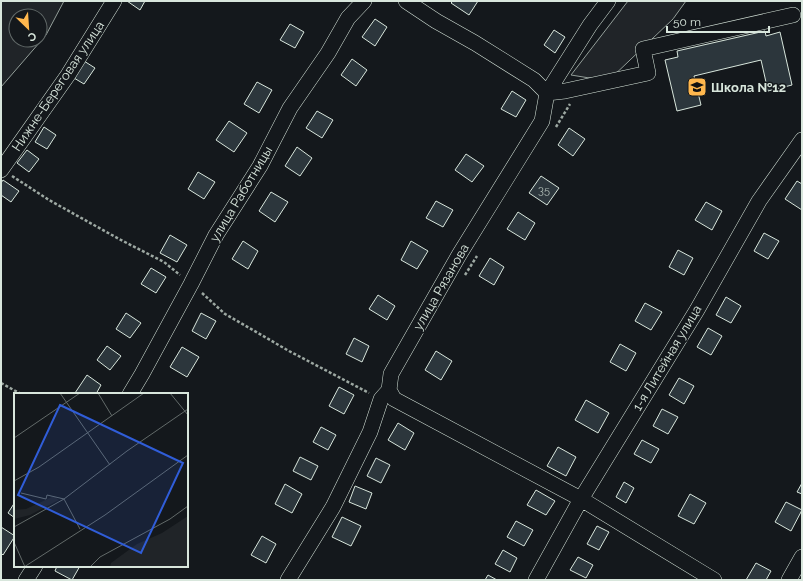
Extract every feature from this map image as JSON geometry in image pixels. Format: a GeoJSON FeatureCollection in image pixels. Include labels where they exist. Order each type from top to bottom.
{"type":"FeatureCollection","features":[{"type":"Feature","properties":{"kind":"street","name":"Нижне-Береговая улица"},"geometry":{"type":"LineString","coordinates":[[1,170],[68,75],[114,1]]}},
{"type":"Feature","properties":{"kind":"street","name":"улица Работницы"},"geometry":{"type":"LineString","coordinates":[[131,393],[216,235],[260,166],[290,108],[328,53],[348,18],[364,1]]}},
{"type":"Feature","properties":{"kind":"street"},"geometry":{"type":"LineString","coordinates":[[406,1],[534,80],[548,93],[565,91],[648,73],[644,49],[793,15]]}},
{"type":"Feature","properties":{"kind":"street","name":"улица Рязанова"},"geometry":{"type":"LineString","coordinates":[[288,580],[333,507],[370,432],[381,399],[389,390],[391,374],[459,255],[542,121],[548,93],[590,25],[608,1]]}},
{"type":"Feature","properties":{"kind":"street","name":"1-я Литейная улица"},"geometry":{"type":"LineString","coordinates":[[536,580],[581,499],[697,310],[760,201],[802,140]]}},
{"type":"Feature","properties":{"kind":"street"},"geometry":{"type":"LineString","coordinates":[[389,390],[394,399],[581,499],[714,580]]}},
{"type":"Feature","properties":{"kind":"street"},"geometry":{"type":"LineString","coordinates":[[789,580],[802,557]]}},
{"type":"Feature","properties":{"kind":"street"},"geometry":{"type":"LineString","coordinates":[[26,580],[34,567]]}},
{"type":"Feature","properties":{"kind":"path"},"geometry":{"type":"LineString","coordinates":[[1,383],[19,393]]}},
{"type":"Feature","properties":{"kind":"shaded area"},"geometry":{"type":"Polygon","coordinates":[[[1,1],[64,1],[48,31],[48,8],[8,8],[8,48],[35,48],[1,87],[1,1]]]}},
{"type":"Feature","properties":{"kind":"shaded area"},"geometry":{"type":"Polygon","coordinates":[[[628,1],[686,1],[673,19],[608,81],[571,75],[628,1]]]}},
{"type":"Feature","properties":{"kind":"building"},"geometry":{"type":"Polygon","coordinates":[[[127,1],[145,1],[140,10],[127,1]]]}},
{"type":"Feature","properties":{"kind":"building"},"geometry":{"type":"Polygon","coordinates":[[[453,1],[478,1],[469,15],[451,3],[453,1]]]}},
{"type":"Feature","properties":{"kind":"building"},"geometry":{"type":"Polygon","coordinates":[[[375,19],[387,27],[375,46],[362,37],[375,19]]]}},
{"type":"Feature","properties":{"kind":"building"},"geometry":{"type":"Polygon","coordinates":[[[290,24],[304,32],[295,48],[280,40],[290,24]]]}},
{"type":"Feature","properties":{"kind":"building"},"geometry":{"type":"Polygon","coordinates":[[[554,30],[565,37],[555,53],[544,45],[554,30]]]}},
{"type":"Feature","properties":{"kind":"building"},"geometry":{"type":"Polygon","coordinates":[[[765,31],[766,36],[780,32],[792,85],[768,91],[761,60],[694,76],[701,105],[677,111],[665,60],[678,57],[677,51],[765,31]]]}},
{"type":"Feature","properties":{"kind":"building"},"geometry":{"type":"Polygon","coordinates":[[[352,59],[367,70],[356,86],[341,75],[352,59]]]}},
{"type":"Feature","properties":{"kind":"building"},"geometry":{"type":"Polygon","coordinates":[[[84,61],[95,68],[84,84],[74,78],[84,61]]]}},
{"type":"Feature","properties":{"kind":"building"},"geometry":{"type":"Polygon","coordinates":[[[257,82],[272,90],[259,113],[244,104],[257,82]]]}},
{"type":"Feature","properties":{"kind":"building"},"geometry":{"type":"Polygon","coordinates":[[[512,91],[526,100],[516,117],[501,109],[512,91]]]}},
{"type":"Feature","properties":{"kind":"building"},"geometry":{"type":"Polygon","coordinates":[[[317,111],[333,120],[322,138],[306,128],[317,111]]]}},
{"type":"Feature","properties":{"kind":"building"},"geometry":{"type":"Polygon","coordinates":[[[229,121],[247,133],[234,152],[216,140],[229,121]]]}},
{"type":"Feature","properties":{"kind":"building"},"geometry":{"type":"Polygon","coordinates":[[[44,127],[56,135],[47,149],[35,142],[44,127]]]}},
{"type":"Feature","properties":{"kind":"building"},"geometry":{"type":"Polygon","coordinates":[[[569,128],[585,139],[573,156],[558,145],[569,128]]]}},
{"type":"Feature","properties":{"kind":"building"},"geometry":{"type":"Polygon","coordinates":[[[297,147],[312,158],[300,176],[285,166],[297,147]]]}},
{"type":"Feature","properties":{"kind":"building"},"geometry":{"type":"Polygon","coordinates":[[[27,150],[39,159],[29,172],[17,163],[27,150]]]}},
{"type":"Feature","properties":{"kind":"building"},"geometry":{"type":"Polygon","coordinates":[[[466,154],[484,166],[472,182],[455,170],[466,154]]]}},
{"type":"Feature","properties":{"kind":"building"},"geometry":{"type":"Polygon","coordinates":[[[198,172],[215,182],[204,199],[188,189],[198,172]]]}},
{"type":"Feature","properties":{"kind":"building"},"geometry":{"type":"Polygon","coordinates":[[[541,176],[559,188],[547,205],[529,193],[541,176]]]}},
{"type":"Feature","properties":{"kind":"building"},"geometry":{"type":"Polygon","coordinates":[[[3,180],[19,191],[11,202],[1,195],[1,183],[3,180]]]}},
{"type":"Feature","properties":{"kind":"building"},"geometry":{"type":"Polygon","coordinates":[[[797,181],[802,184],[802,210],[785,199],[797,181]]]}},
{"type":"Feature","properties":{"kind":"building"},"geometry":{"type":"Polygon","coordinates":[[[271,192],[288,202],[275,222],[259,211],[271,192]]]}},
{"type":"Feature","properties":{"kind":"building"},"geometry":{"type":"Polygon","coordinates":[[[436,201],[453,210],[443,227],[426,218],[436,201]]]}},
{"type":"Feature","properties":{"kind":"building"},"geometry":{"type":"Polygon","coordinates":[[[706,202],[722,211],[712,230],[695,220],[706,202]]]}},
{"type":"Feature","properties":{"kind":"building"},"geometry":{"type":"Polygon","coordinates":[[[518,212],[535,223],[525,240],[507,229],[518,212]]]}},
{"type":"Feature","properties":{"kind":"building"},"geometry":{"type":"Polygon","coordinates":[[[764,233],[779,241],[768,259],[754,251],[764,233]]]}},
{"type":"Feature","properties":{"kind":"building"},"geometry":{"type":"Polygon","coordinates":[[[170,235],[187,245],[177,262],[160,253],[170,235]]]}},
{"type":"Feature","properties":{"kind":"building"},"geometry":{"type":"Polygon","coordinates":[[[243,241],[258,251],[248,269],[232,259],[243,241]]]}},
{"type":"Feature","properties":{"kind":"building"},"geometry":{"type":"Polygon","coordinates":[[[411,241],[428,251],[417,269],[401,260],[411,241]]]}},
{"type":"Feature","properties":{"kind":"building"},"geometry":{"type":"Polygon","coordinates":[[[678,250],[693,258],[684,275],[669,267],[678,250]]]}},
{"type":"Feature","properties":{"kind":"building"},"geometry":{"type":"Polygon","coordinates":[[[490,258],[504,267],[494,285],[479,276],[490,258]]]}},
{"type":"Feature","properties":{"kind":"building"},"geometry":{"type":"Polygon","coordinates":[[[151,268],[166,277],[156,293],[141,284],[151,268]]]}},
{"type":"Feature","properties":{"kind":"building"},"geometry":{"type":"Polygon","coordinates":[[[378,295],[395,306],[387,320],[369,309],[378,295]]]}},
{"type":"Feature","properties":{"kind":"building"},"geometry":{"type":"Polygon","coordinates":[[[726,297],[741,306],[731,323],[716,315],[726,297]]]}},
{"type":"Feature","properties":{"kind":"building"},"geometry":{"type":"Polygon","coordinates":[[[645,303],[662,312],[651,330],[635,321],[645,303]]]}},
{"type":"Feature","properties":{"kind":"building"},"geometry":{"type":"Polygon","coordinates":[[[126,313],[141,323],[130,338],[116,329],[126,313]]]}},
{"type":"Feature","properties":{"kind":"building"},"geometry":{"type":"Polygon","coordinates":[[[201,313],[216,321],[206,339],[192,331],[201,313]]]}},
{"type":"Feature","properties":{"kind":"building"},"geometry":{"type":"Polygon","coordinates":[[[708,328],[722,336],[711,355],[697,347],[708,328]]]}},
{"type":"Feature","properties":{"kind":"building"},"geometry":{"type":"Polygon","coordinates":[[[354,338],[369,346],[362,362],[346,354],[354,338]]]}},
{"type":"Feature","properties":{"kind":"building"},"geometry":{"type":"Polygon","coordinates":[[[620,344],[636,353],[626,371],[610,362],[620,344]]]}},
{"type":"Feature","properties":{"kind":"building"},"geometry":{"type":"Polygon","coordinates":[[[107,346],[121,356],[110,370],[97,360],[107,346]]]}},
{"type":"Feature","properties":{"kind":"building"},"geometry":{"type":"Polygon","coordinates":[[[182,347],[199,357],[187,377],[170,367],[182,347]]]}},
{"type":"Feature","properties":{"kind":"building"},"geometry":{"type":"Polygon","coordinates":[[[436,351],[452,361],[441,380],[425,370],[436,351]]]}},
{"type":"Feature","properties":{"kind":"building"},"geometry":{"type":"Polygon","coordinates":[[[87,375],[101,385],[97,393],[75,393],[87,375]]]}},
{"type":"Feature","properties":{"kind":"building"},"geometry":{"type":"Polygon","coordinates":[[[679,378],[694,386],[684,404],[669,395],[679,378]]]}},
{"type":"Feature","properties":{"kind":"building"},"geometry":{"type":"Polygon","coordinates":[[[339,387],[354,395],[344,414],[329,406],[339,387]]]}},
{"type":"Feature","properties":{"kind":"building"},"geometry":{"type":"Polygon","coordinates":[[[586,400],[609,413],[598,433],[575,420],[586,400]]]}},
{"type":"Feature","properties":{"kind":"building"},"geometry":{"type":"Polygon","coordinates":[[[662,409],[678,417],[668,434],[653,426],[662,409]]]}},
{"type":"Feature","properties":{"kind":"building"},"geometry":{"type":"Polygon","coordinates":[[[398,423],[414,433],[405,450],[388,440],[398,423]]]}},
{"type":"Feature","properties":{"kind":"building"},"geometry":{"type":"Polygon","coordinates":[[[321,427],[336,435],[328,450],[313,442],[321,427]]]}},
{"type":"Feature","properties":{"kind":"building"},"geometry":{"type":"Polygon","coordinates":[[[642,440],[659,449],[651,463],[634,454],[642,440]]]}},
{"type":"Feature","properties":{"kind":"building"},"geometry":{"type":"Polygon","coordinates":[[[558,447],[576,457],[566,476],[547,466],[558,447]]]}},
{"type":"Feature","properties":{"kind":"building"},"geometry":{"type":"Polygon","coordinates":[[[300,457],[318,466],[311,480],[293,471],[300,457]]]}},
{"type":"Feature","properties":{"kind":"building"},"geometry":{"type":"Polygon","coordinates":[[[376,458],[390,465],[381,483],[367,476],[376,458]]]}},
{"type":"Feature","properties":{"kind":"building"},"geometry":{"type":"Polygon","coordinates":[[[624,482],[634,488],[626,503],[616,497],[624,482]]]}},
{"type":"Feature","properties":{"kind":"building"},"geometry":{"type":"Polygon","coordinates":[[[802,483],[802,494],[797,492],[802,483]]]}},
{"type":"Feature","properties":{"kind":"building"},"geometry":{"type":"Polygon","coordinates":[[[285,484],[302,494],[292,513],[275,504],[285,484]]]}},
{"type":"Feature","properties":{"kind":"building"},"geometry":{"type":"Polygon","coordinates":[[[355,486],[372,493],[366,509],[349,502],[355,486]]]}},
{"type":"Feature","properties":{"kind":"building"},"geometry":{"type":"Polygon","coordinates":[[[536,490],[555,501],[546,515],[527,505],[536,490]]]}},
{"type":"Feature","properties":{"kind":"building"},"geometry":{"type":"Polygon","coordinates":[[[690,494],[706,503],[694,524],[678,516],[690,494]]]}},
{"type":"Feature","properties":{"kind":"building"},"geometry":{"type":"Polygon","coordinates":[[[786,502],[802,510],[791,531],[775,522],[786,502]]]}},
{"type":"Feature","properties":{"kind":"building"},"geometry":{"type":"Polygon","coordinates":[[[14,504],[14,517],[8,513],[14,504]]]}},
{"type":"Feature","properties":{"kind":"building"},"geometry":{"type":"Polygon","coordinates":[[[342,517],[361,526],[351,546],[332,537],[342,517]]]}},
{"type":"Feature","properties":{"kind":"building"},"geometry":{"type":"Polygon","coordinates":[[[516,521],[533,530],[524,546],[507,537],[516,521]]]}},
{"type":"Feature","properties":{"kind":"building"},"geometry":{"type":"Polygon","coordinates":[[[597,526],[609,532],[599,550],[587,544],[597,526]]]}},
{"type":"Feature","properties":{"kind":"building"},"geometry":{"type":"Polygon","coordinates":[[[1,527],[14,535],[14,538],[3,555],[1,553],[1,527]]]}},
{"type":"Feature","properties":{"kind":"building"},"geometry":{"type":"Polygon","coordinates":[[[262,536],[276,544],[266,563],[251,555],[262,536]]]}},
{"type":"Feature","properties":{"kind":"building"},"geometry":{"type":"Polygon","coordinates":[[[503,550],[517,558],[510,572],[495,564],[503,550]]]}},
{"type":"Feature","properties":{"kind":"building"},"geometry":{"type":"Polygon","coordinates":[[[578,557],[593,565],[586,578],[570,570],[578,557]]]}},
{"type":"Feature","properties":{"kind":"building"},"geometry":{"type":"Polygon","coordinates":[[[756,563],[771,571],[766,580],[746,580],[756,563]]]}},
{"type":"Feature","properties":{"kind":"building"},"geometry":{"type":"Polygon","coordinates":[[[57,567],[79,567],[72,580],[55,571],[57,567]]]}},
{"type":"Feature","properties":{"kind":"building"},"geometry":{"type":"Polygon","coordinates":[[[488,575],[497,580],[485,580],[488,575]]]}},
{"type":"Feature","properties":{"kind":"place","name":"Школа №12"},"geometry":{"type":"Point","coordinates":[697,87]}}]}
